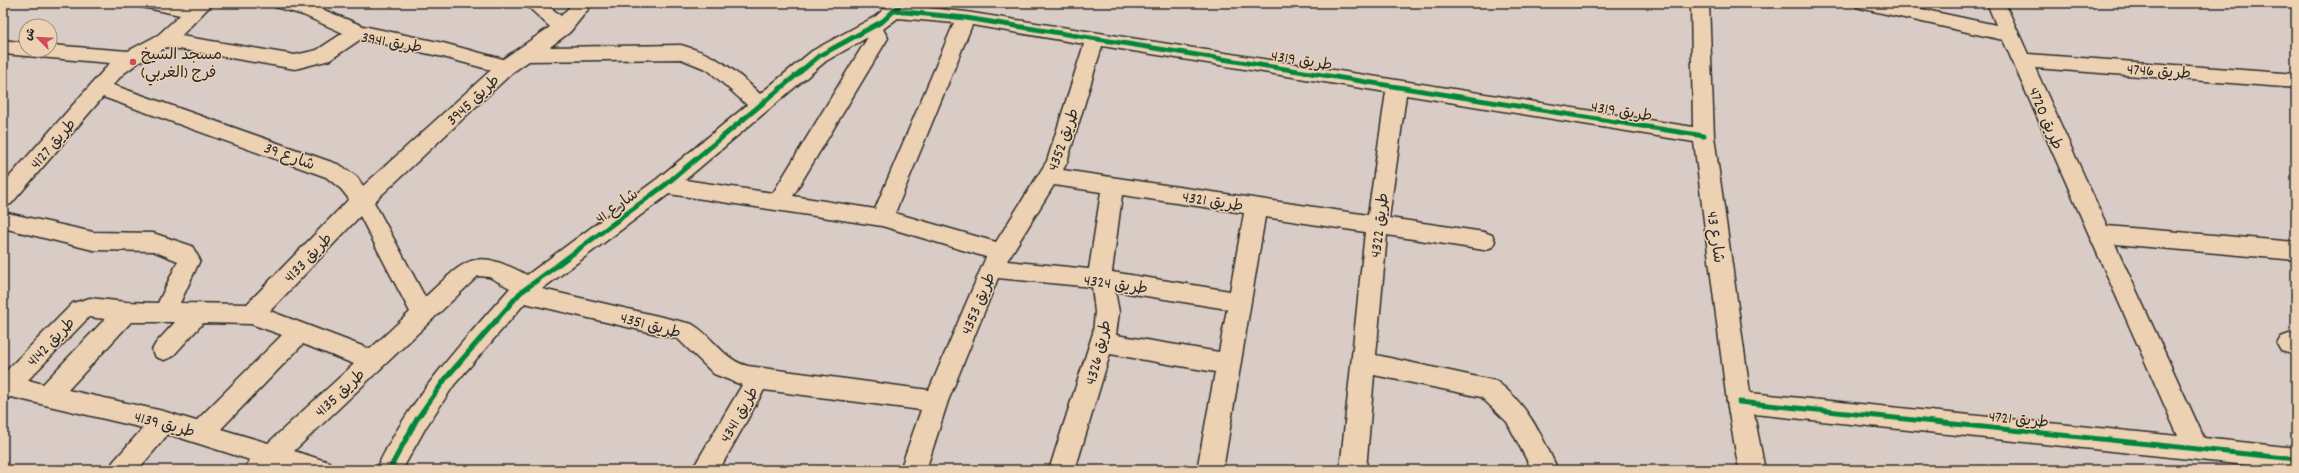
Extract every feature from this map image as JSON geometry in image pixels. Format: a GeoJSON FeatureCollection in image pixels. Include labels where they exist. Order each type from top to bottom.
{"type":"FeatureCollection","features":[{"type":"Feature","properties":{"kind":"street"},"geometry":{"type":"LineString","coordinates":[[149,3],[199,7]]}},
{"type":"Feature","properties":{"kind":"street"},"geometry":{"type":"LineString","coordinates":[[282,3],[309,10],[358,32]]}},
{"type":"Feature","properties":{"kind":"street"},"geometry":{"type":"LineString","coordinates":[[533,3],[562,27]]}},
{"type":"Feature","properties":{"kind":"street","name":"طريق 3945"},"geometry":{"type":"LineString","coordinates":[[362,200],[506,67],[545,42],[562,27],[584,3]]}},
{"type":"Feature","properties":{"kind":"street","name":"شارع 43"},"geometry":{"type":"LineString","coordinates":[[1700,3],[1704,136],[1739,402],[1752,470]]}},
{"type":"Feature","properties":{"kind":"street"},"geometry":{"type":"LineString","coordinates":[[1864,3],[2010,35]]}},
{"type":"Feature","properties":{"kind":"street","name":"طريق 4720"},"geometry":{"type":"LineString","coordinates":[[1996,3],[2098,234],[2196,449]]}},
{"type":"Feature","properties":{"kind":"street"},"geometry":{"type":"LineString","coordinates":[[100,88],[116,69],[131,58],[165,40],[199,7]]}},
{"type":"Feature","properties":{"kind":"street","name":"طريق 4319"},"geometry":{"type":"LineString","coordinates":[[899,7],[1704,136]]}},
{"type":"Feature","properties":{"kind":"street","name":"شارع 41"},"geometry":{"type":"LineString","coordinates":[[388,470],[417,419],[446,378],[524,289],[665,186],[759,105],[819,56],[869,30],[899,7]]}},
{"type":"Feature","properties":{"kind":"street"},"geometry":{"type":"LineString","coordinates":[[882,218],[966,18]]}},
{"type":"Feature","properties":{"kind":"street"},"geometry":{"type":"LineString","coordinates":[[778,203],[878,38],[876,33],[869,30]]}},
{"type":"Feature","properties":{"kind":"street","name":"طريق 3941"},"geometry":{"type":"LineString","coordinates":[[165,40],[295,62],[323,55],[358,32],[443,50],[506,67]]}},
{"type":"Feature","properties":{"kind":"street","name":"طريق 4352"},"geometry":{"type":"LineString","coordinates":[[996,260],[1050,176],[1060,155],[1095,39]]}},
{"type":"Feature","properties":{"kind":"street"},"geometry":{"type":"LineString","coordinates":[[3,47],[18,49]]}},
{"type":"Feature","properties":{"kind":"street"},"geometry":{"type":"LineString","coordinates":[[58,52],[131,58]]}},
{"type":"Feature","properties":{"kind":"street"},"geometry":{"type":"LineString","coordinates":[[525,54],[681,52],[697,55],[710,61],[721,69],[759,105]]}},
{"type":"Feature","properties":{"kind":"street","name":"طريق 4746"},"geometry":{"type":"LineString","coordinates":[[2022,60],[2296,81]]}},
{"type":"Feature","properties":{"kind":"street","name":"طريق 4322"},"geometry":{"type":"LineString","coordinates":[[1353,470],[1377,225],[1397,87]]}},
{"type":"Feature","properties":{"kind":"street","name":"طريق 4127"},"geometry":{"type":"LineString","coordinates":[[3,198],[100,88]]}},
{"type":"Feature","properties":{"kind":"street","name":"شارع 39"},"geometry":{"type":"LineString","coordinates":[[100,88],[333,171],[349,183],[362,200],[423,315]]}},
{"type":"Feature","properties":{"kind":"street","name":"طريق 4321"},"geometry":{"type":"LineString","coordinates":[[1050,176],[1484,242]]}},
{"type":"Feature","properties":{"kind":"street","name":"طريق 4326"},"geometry":{"type":"LineString","coordinates":[[1062,470],[1102,343],[1107,322],[1107,312],[1100,279],[1100,260],[1114,185]]}},
{"type":"Feature","properties":{"kind":"street","name":"طريق 4353"},"geometry":{"type":"LineString","coordinates":[[665,186],[882,218],[996,260],[936,401],[913,470]]}},
{"type":"Feature","properties":{"kind":"street","name":"طريق 4133"},"geometry":{"type":"LineString","coordinates":[[252,314],[362,200]]}},
{"type":"Feature","properties":{"kind":"street"},"geometry":{"type":"LineString","coordinates":[[1210,470],[1241,302],[1256,207]]}},
{"type":"Feature","properties":{"kind":"street"},"geometry":{"type":"LineString","coordinates":[[3,220],[93,241],[153,242],[184,252],[189,260],[165,312]]}},
{"type":"Feature","properties":{"kind":"street"},"geometry":{"type":"LineString","coordinates":[[2098,234],[2296,251]]}},
{"type":"Feature","properties":{"kind":"street","name":"طريق 4324"},"geometry":{"type":"LineString","coordinates":[[996,260],[1241,302]]}},
{"type":"Feature","properties":{"kind":"street"},"geometry":{"type":"LineString","coordinates":[[423,315],[470,269],[476,267],[486,267],[524,289]]}},
{"type":"Feature","properties":{"kind":"street","name":"طريق 4351"},"geometry":{"type":"LineString","coordinates":[[524,289],[684,331],[701,342],[717,362],[727,370],[758,379],[936,401]]}},
{"type":"Feature","properties":{"kind":"street","name":"طريق 4142"},"geometry":{"type":"LineString","coordinates":[[5,388],[81,310],[90,307],[126,312]]}},
{"type":"Feature","properties":{"kind":"street"},"geometry":{"type":"LineString","coordinates":[[48,394],[126,312],[252,314],[374,360]]}},
{"type":"Feature","properties":{"kind":"street"},"geometry":{"type":"LineString","coordinates":[[164,350],[198,313]]}},
{"type":"Feature","properties":{"kind":"street","name":"طريق 4135"},"geometry":{"type":"LineString","coordinates":[[264,462],[423,315]]}},
{"type":"Feature","properties":{"kind":"street"},"geometry":{"type":"LineString","coordinates":[[201,433],[300,332]]}},
{"type":"Feature","properties":{"kind":"street"},"geometry":{"type":"LineString","coordinates":[[1102,343],[1230,364]]}},
{"type":"Feature","properties":{"kind":"street"},"geometry":{"type":"LineString","coordinates":[[1364,363],[1470,383],[1487,388],[1497,394],[1514,410],[1545,470]]}},
{"type":"Feature","properties":{"kind":"street","name":"طريق 4341"},"geometry":{"type":"LineString","coordinates":[[705,470],[758,379]]}},
{"type":"Feature","properties":{"kind":"street","name":"طريق 4139"},"geometry":{"type":"LineString","coordinates":[[5,388],[48,394],[163,422],[201,433],[264,462],[320,470]]}},
{"type":"Feature","properties":{"kind":"street","name":"طريق 4721"},"geometry":{"type":"LineString","coordinates":[[1739,402],[2296,459]]}},
{"type":"Feature","properties":{"kind":"street"},"geometry":{"type":"LineString","coordinates":[[122,470],[163,422]]}},
{"type":"Feature","properties":{"kind":"cycle path"},"geometry":{"type":"LineString","coordinates":[[389,470],[417,419],[446,378],[520,293],[665,185],[819,56],[883,21],[902,3]]}},
{"type":"Feature","properties":{"kind":"cycle path"},"geometry":{"type":"LineString","coordinates":[[895,11],[966,18],[1704,136]]}},
{"type":"Feature","properties":{"kind":"cycle path"},"geometry":{"type":"LineString","coordinates":[[1739,402],[2296,459]]}},
{"type":"Feature","properties":{"kind":"place","name":"مسجد الشيخ فرج (الغربي)"},"geometry":{"type":"Point","coordinates":[133,62]}}]}
